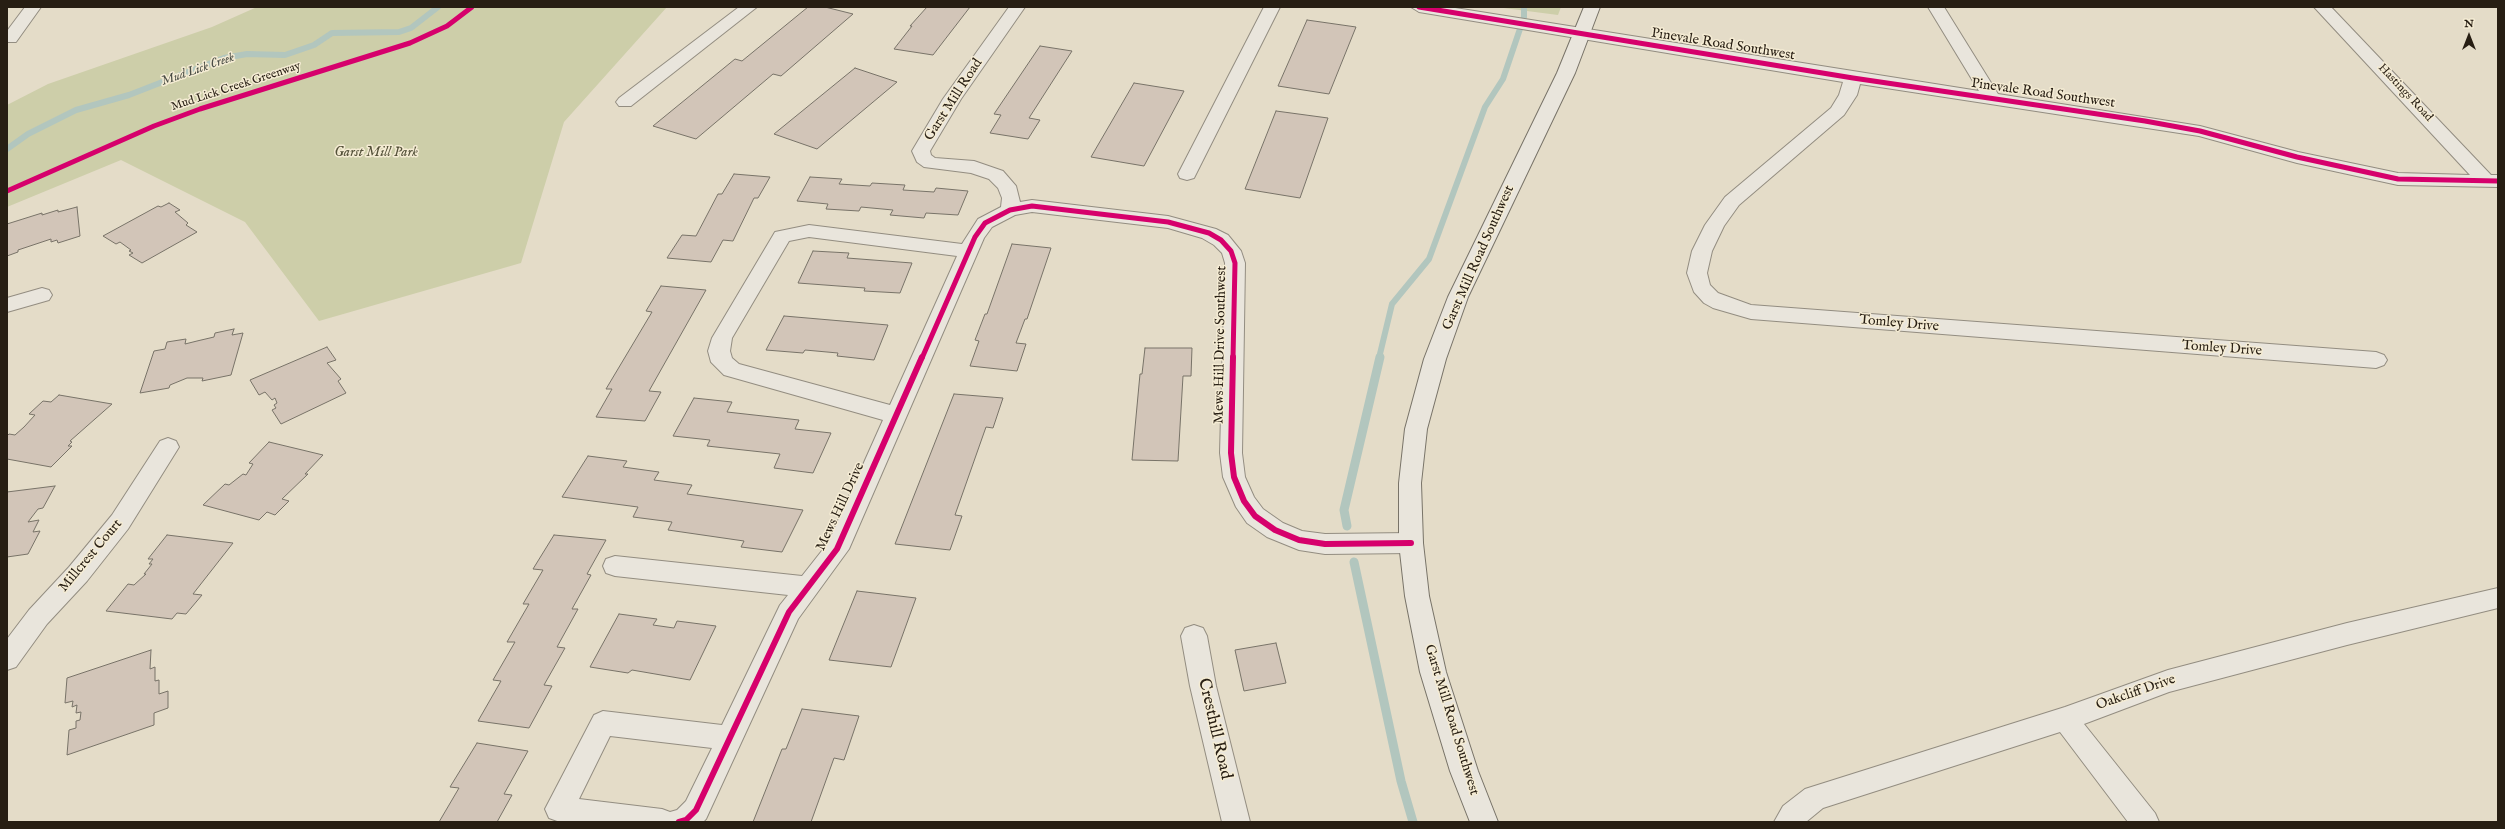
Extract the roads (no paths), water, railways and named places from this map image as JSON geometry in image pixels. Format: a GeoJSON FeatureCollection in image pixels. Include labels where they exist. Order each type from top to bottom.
{"type":"FeatureCollection","features":[{"type":"Feature","properties":{"kind":"street"},"geometry":{"type":"LineString","coordinates":[[10,38],[33,7]]}},
{"type":"Feature","properties":{"kind":"street"},"geometry":{"type":"LineString","coordinates":[[625,102],[749,7]]}},
{"type":"Feature","properties":{"kind":"street","name":"Garst Mill Road"},"geometry":{"type":"LineString","coordinates":[[1010,210],[1011,198],[1007,186],[996,175],[974,167],[931,163],[923,158],[921,151],[952,99],[1017,7]]}},
{"type":"Feature","properties":{"kind":"street"},"geometry":{"type":"LineString","coordinates":[[1187,174],[1272,7]]}},
{"type":"Feature","properties":{"kind":"street"},"geometry":{"type":"LineString","coordinates":[[1419,7],[1582,34]]}},
{"type":"Feature","properties":{"kind":"street","name":"Garst Mill Road Southwest"},"geometry":{"type":"LineString","coordinates":[[1484,822],[1464,771],[1433,672],[1417,596],[1411,542],[1410,483],[1416,429],[1435,359],[1458,297],[1566,73],[1592,7]]}},
{"type":"Feature","properties":{"kind":"street"},"geometry":{"type":"LineString","coordinates":[[1936,7],[1992,98]]}},
{"type":"Feature","properties":{"kind":"street","name":"Hastings Road"},"geometry":{"type":"LineString","coordinates":[[2322,7],[2492,181]]}},
{"type":"Feature","properties":{"kind":"street","name":"Pinevale Road Southwest"},"geometry":{"type":"LineString","coordinates":[[1582,34],[1853,78],[1992,98],[2200,131],[2297,157],[2398,179],[2492,181]]}},
{"type":"Feature","properties":{"kind":"street","name":"Tomley Drive"},"geometry":{"type":"LineString","coordinates":[[1853,78],[1848,95],[1838,111],[1732,201],[1714,225],[1702,252],[1697,273],[1701,287],[1711,298],[1720,303],[1751,312],[2067,338],[2376,360]]}},
{"type":"Feature","properties":{"kind":"street","name":"Mews Hill Drive Southwest"},"geometry":{"type":"LineString","coordinates":[[969,251],[975,237],[985,224],[1010,210],[1032,206],[1168,222],[1210,233],[1221,240],[1231,251],[1235,263],[1231,453],[1234,477],[1244,501],[1255,516],[1275,530],[1299,540],[1325,544],[1411,542]]}},
{"type":"Feature","properties":{"kind":"street"},"geometry":{"type":"LineString","coordinates":[[896,415],[732,370],[722,362],[719,352],[722,338],[782,238],[795,233],[809,231],[969,251]]}},
{"type":"Feature","properties":{"kind":"street","name":"Mews Hill Drive"},"geometry":{"type":"LineString","coordinates":[[679,822],[686,820],[696,810],[789,612],[838,549],[969,251]]}},
{"type":"Feature","properties":{"kind":"street"},"geometry":{"type":"LineString","coordinates":[[7,305],[42,295]]}},
{"type":"Feature","properties":{"kind":"street","name":"Millcrest Court"},"geometry":{"type":"LineString","coordinates":[[7,659],[38,617],[78,574],[120,522],[168,448]]}},
{"type":"Feature","properties":{"kind":"street"},"geometry":{"type":"LineString","coordinates":[[615,566],[808,587]]}},
{"type":"Feature","properties":{"kind":"street","name":"Oakcliff Drive"},"geometry":{"type":"LineString","coordinates":[[1788,822],[1792,815],[1815,798],[2065,719],[2168,681],[2347,634],[2498,598]]}},
{"type":"Feature","properties":{"kind":"street","name":"Cresthill Road"},"geometry":{"type":"LineString","coordinates":[[1194,636],[1203,686],[1236,822]]}},
{"type":"Feature","properties":{"kind":"street"},"geometry":{"type":"LineString","coordinates":[[2065,719],[2145,822]]}},
{"type":"Feature","properties":{"kind":"street"},"geometry":{"type":"LineString","coordinates":[[662,822],[559,809],[603,723],[730,738]]}},
{"type":"Feature","properties":{"kind":"waterway","name":"Mud Lick Creek"},"geometry":{"type":"LineString","coordinates":[[7,149],[28,134],[76,110],[129,95],[224,58],[247,54],[285,55],[314,45],[332,33],[399,32],[411,28],[438,7]]}},
{"type":"Feature","properties":{"kind":"waterway"},"geometry":{"type":"LineString","coordinates":[[1379,358],[1392,304],[1429,259],[1485,107],[1503,79],[1524,17],[1524,7]]}},
{"type":"Feature","properties":{"kind":"waterway"},"geometry":{"type":"LineString","coordinates":[[1347,526],[1344,510],[1380,357]]}},
{"type":"Feature","properties":{"kind":"waterway"},"geometry":{"type":"LineString","coordinates":[[1354,562],[1401,781],[1413,822]]}},
{"type":"Feature","properties":{"kind":"park label","name":"Garst Mill Park"},"geometry":{"type":"Point","coordinates":[376,153]}}]}
